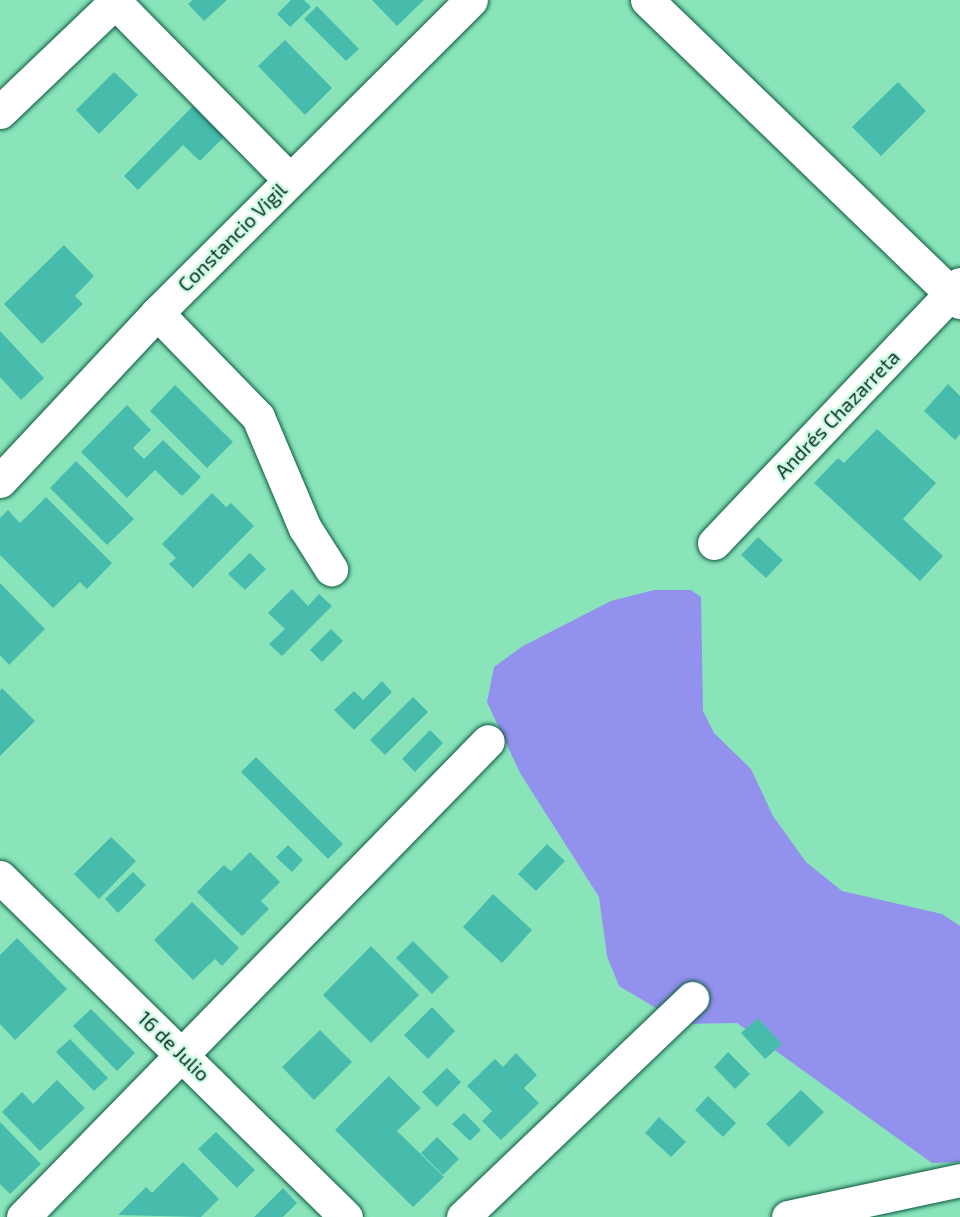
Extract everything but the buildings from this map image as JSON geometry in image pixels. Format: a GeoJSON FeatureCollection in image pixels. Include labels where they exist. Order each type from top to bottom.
{"type":"FeatureCollection","features":[{"type":"Feature","properties":{"kind":"street","name":"Constancio Vigil"},"geometry":{"type":"LineString","coordinates":[[0,481],[157,313],[471,0]]}},
{"type":"Feature","properties":{"kind":"street"},"geometry":{"type":"LineString","coordinates":[[647,0],[957,293]]}},
{"type":"Feature","properties":{"kind":"street"},"geometry":{"type":"LineString","coordinates":[[0,112],[114,1],[289,179]]}},
{"type":"Feature","properties":{"kind":"street","name":"Andrés Chazarreta"},"geometry":{"type":"LineString","coordinates":[[714,543],[957,293]]}},
{"type":"Feature","properties":{"kind":"street"},"geometry":{"type":"LineString","coordinates":[[157,313],[258,417],[305,528],[331,568]]}},
{"type":"Feature","properties":{"kind":"street"},"geometry":{"type":"LineString","coordinates":[[23,1217],[488,741]]}},
{"type":"Feature","properties":{"kind":"street","name":"16 de Julio"},"geometry":{"type":"LineString","coordinates":[[0,877],[183,1054],[346,1217]]}},
{"type":"Feature","properties":{"kind":"street"},"geometry":{"type":"LineString","coordinates":[[463,1217],[692,998]]}},
{"type":"Feature","properties":{"kind":"street"},"geometry":{"type":"LineString","coordinates":[[788,1217],[960,1180]]}},
{"type":"Feature","properties":{"kind":"shaded area"},"geometry":{"type":"Polygon","coordinates":[[[654,590],[691,590],[701,597],[703,711],[714,733],[751,769],[773,816],[806,862],[842,891],[942,914],[960,926],[960,1162],[932,1163],[737,1023],[683,1024],[619,986],[607,956],[599,897],[520,773],[487,702],[494,667],[523,646],[611,601],[654,590]]]}}]}
